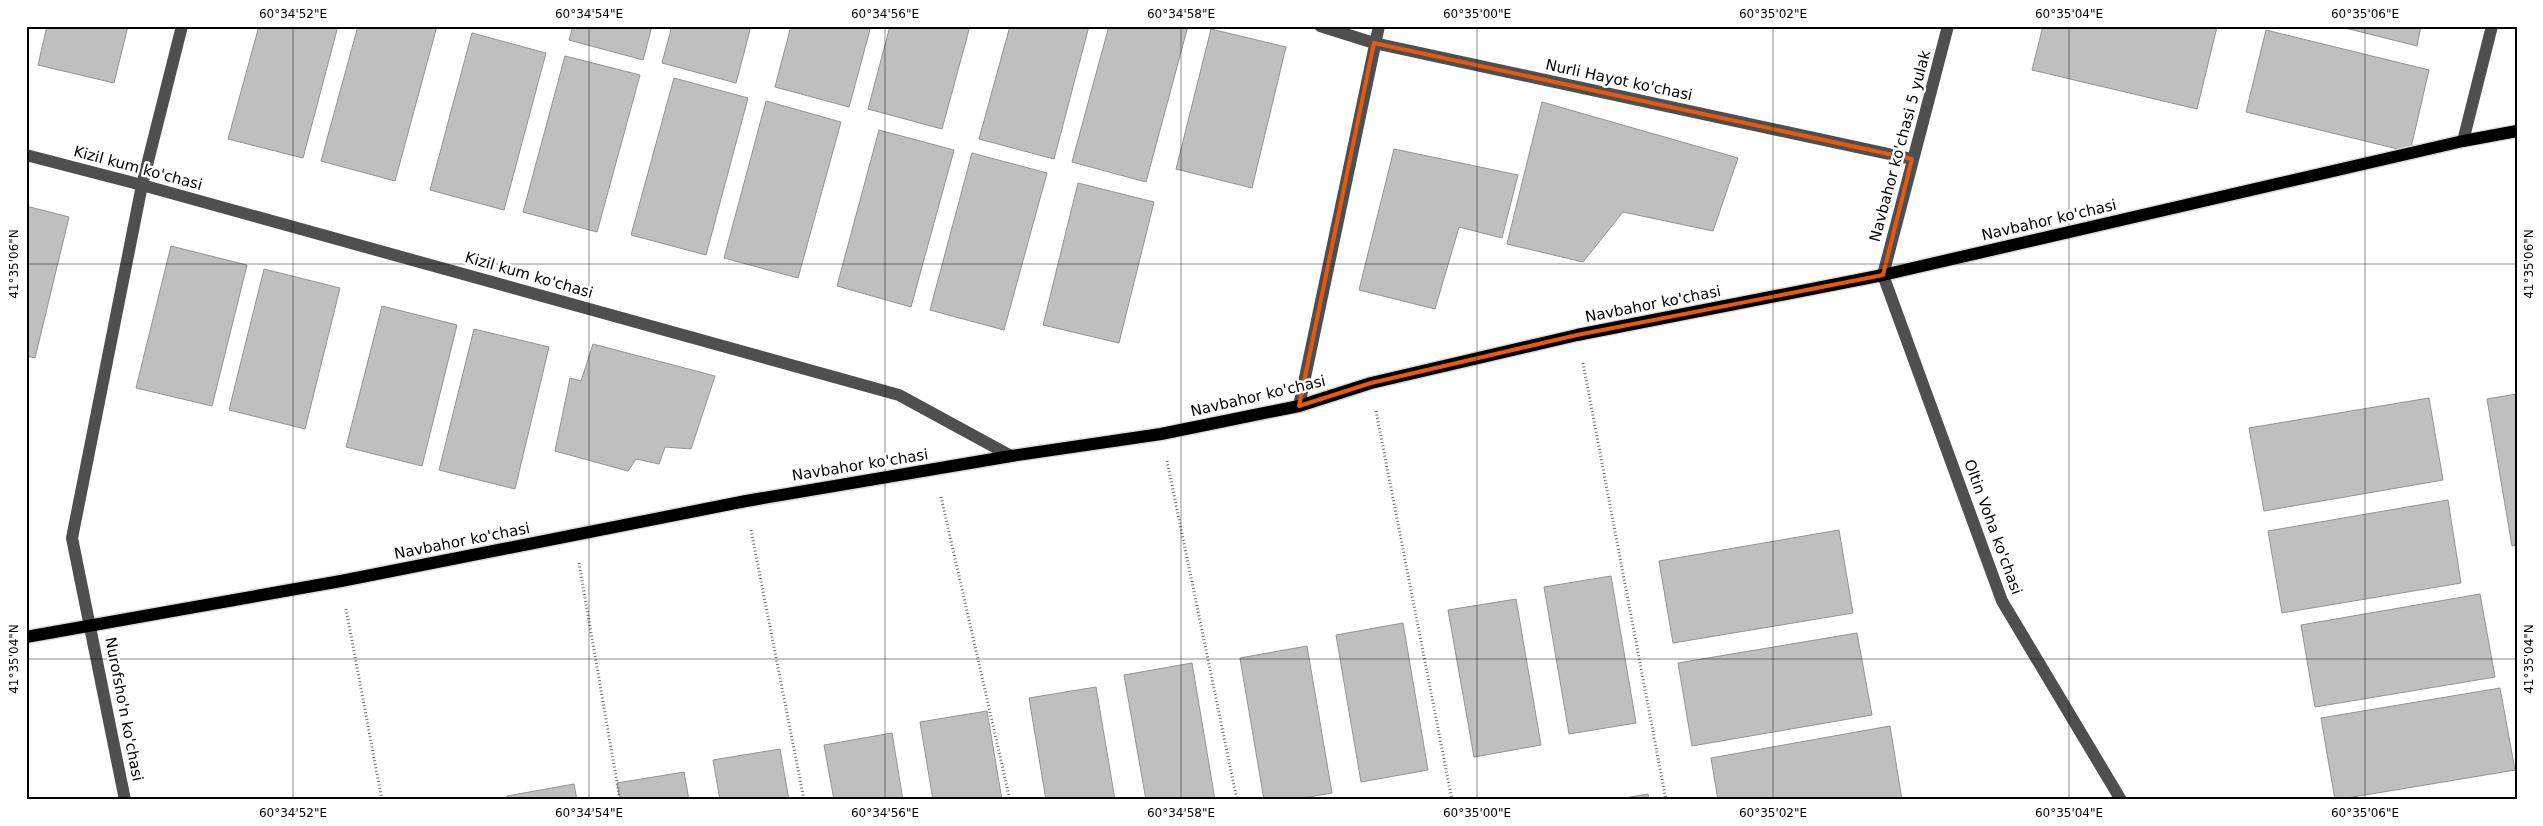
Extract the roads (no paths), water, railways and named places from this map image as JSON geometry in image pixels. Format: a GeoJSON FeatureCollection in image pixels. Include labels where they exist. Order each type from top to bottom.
{"type":"FeatureCollection","features":[{"type":"Feature","properties":{"kind":"main road","name":"Navbahor ko'chasi"},"geometry":{"type":"LineString","coordinates":[[26,637],[90,624],[341,581],[746,501],[1011,456],[1161,434],[1299,406],[1371,384],[1577,335],[1883,275],[2463,141],[2517,131]]}},
{"type":"Feature","properties":{"kind":"street","name":"Nurofsho'n ko'chasi"},"geometry":{"type":"LineString","coordinates":[[125,800],[72,538],[142,185],[182,26]]}},
{"type":"Feature","properties":{"kind":"street","name":"Nurli Hayot ko'chasi"},"geometry":{"type":"LineString","coordinates":[[1320,26],[1374,44],[1912,159]]}},
{"type":"Feature","properties":{"kind":"street"},"geometry":{"type":"LineString","coordinates":[[1299,406],[1378,26]]}},
{"type":"Feature","properties":{"kind":"street","name":"Navbahor ko'chasi 5 yulak"},"geometry":{"type":"LineString","coordinates":[[1883,275],[1948,26]]}},
{"type":"Feature","properties":{"kind":"street"},"geometry":{"type":"LineString","coordinates":[[2463,141],[2492,26]]}},
{"type":"Feature","properties":{"kind":"street","name":"Kizil kum ko'chasi"},"geometry":{"type":"LineString","coordinates":[[26,155],[142,185],[898,395],[1011,456]]}},
{"type":"Feature","properties":{"kind":"street","name":"Oltin Voha ko'chasi"},"geometry":{"type":"LineString","coordinates":[[1883,275],[2002,601],[2121,800]]}}]}
